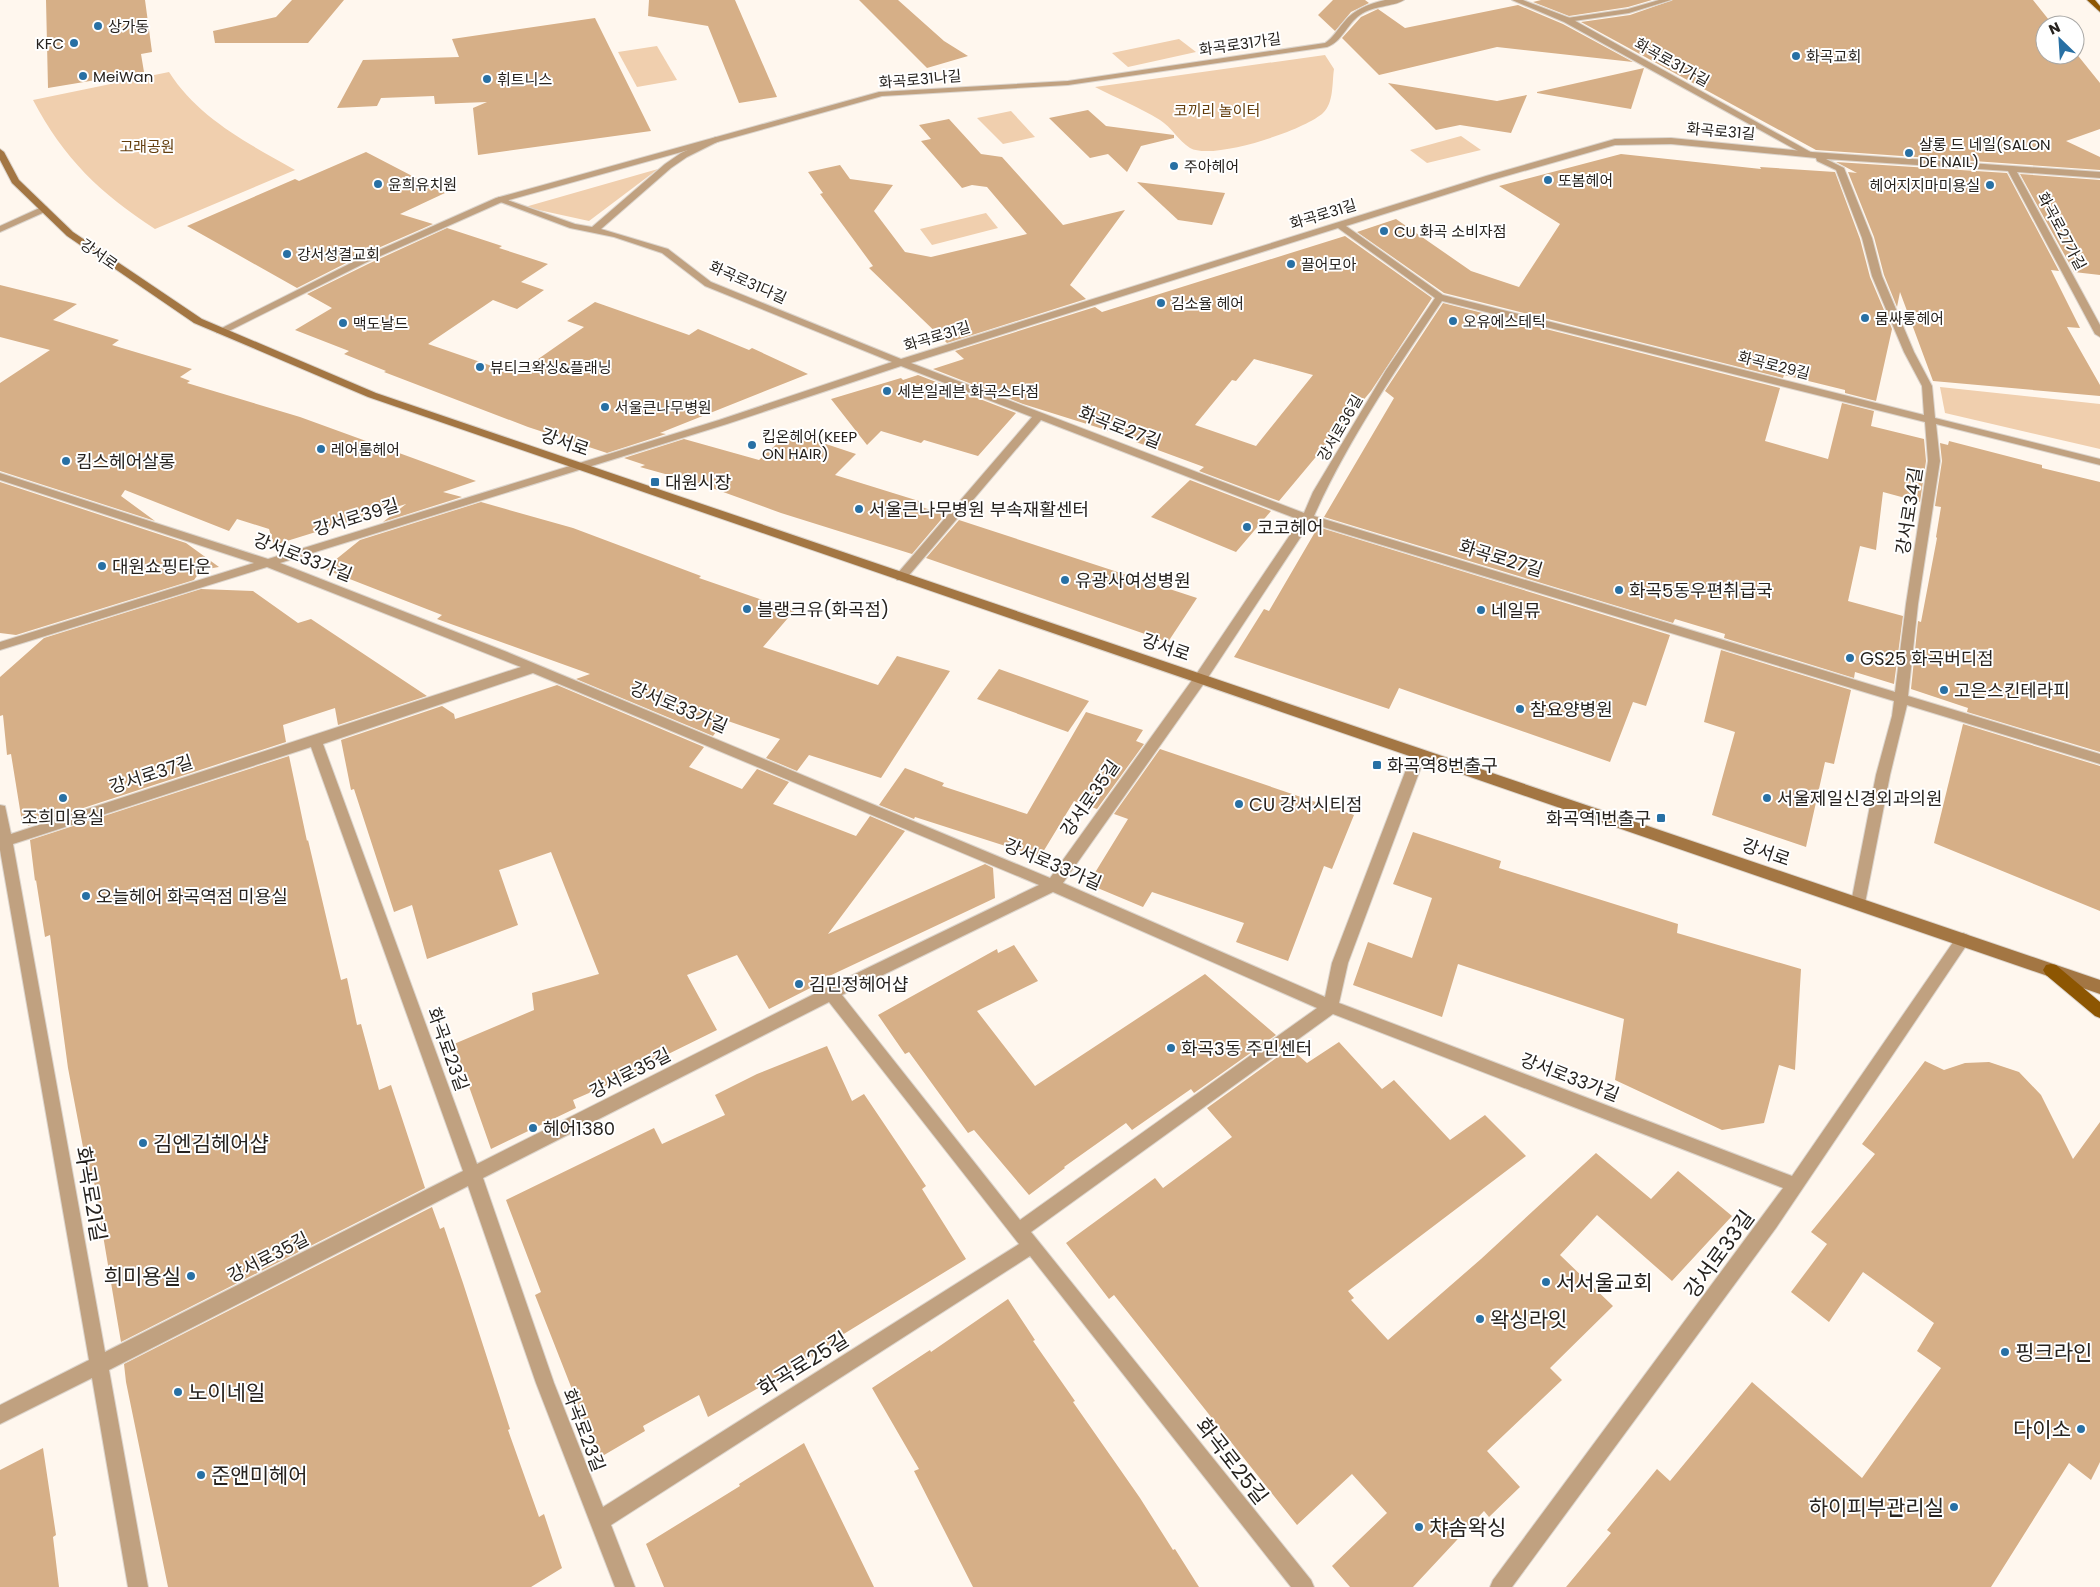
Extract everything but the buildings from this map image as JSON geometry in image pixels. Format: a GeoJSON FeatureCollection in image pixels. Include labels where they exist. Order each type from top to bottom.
{"type":"FeatureCollection","features":[{"type":"Feature","properties":{"kind":"main road"},"geometry":{"type":"LineString","coordinates":[[2090,0],[2100,10]]}},
{"type":"Feature","properties":{"kind":"main road","name":"강서로"},"geometry":{"type":"LineString","coordinates":[[0,152],[15,180],[70,234],[198,322],[372,395],[2100,987]]}},
{"type":"Feature","properties":{"kind":"main road"},"geometry":{"type":"LineString","coordinates":[[2051,970],[2100,1011]]}},
{"type":"Feature","properties":{"kind":"street","name":"화곡로31가길"},"geometry":{"type":"LineString","coordinates":[[1068,83],[1327,45],[1338,39],[1346,24],[1355,13],[1376,4],[1400,0]]}},
{"type":"Feature","properties":{"kind":"street","name":"화곡로31가길"},"geometry":{"type":"LineString","coordinates":[[1516,0],[1567,20],[1812,155]]}},
{"type":"Feature","properties":{"kind":"street"},"geometry":{"type":"LineString","coordinates":[[1567,20],[1629,11],[1667,0]]}},
{"type":"Feature","properties":{"kind":"street","name":"화곡로31나길"},"geometry":{"type":"LineString","coordinates":[[499,200],[882,94],[1068,83]]}},
{"type":"Feature","properties":{"kind":"street","name":"화곡로31나길"},"geometry":{"type":"LineString","coordinates":[[594,230],[684,154],[719,139]]}},
{"type":"Feature","properties":{"kind":"street","name":"화곡로31길"},"geometry":{"type":"LineString","coordinates":[[578,466],[723,422],[902,362],[1338,225],[1489,178],[1615,142],[1671,142],[1812,155],[2100,176]]}},
{"type":"Feature","properties":{"kind":"street","name":"강서로34길"},"geometry":{"type":"LineString","coordinates":[[1812,155],[1840,168],[1867,238],[1877,276],[1906,344],[1927,386],[1934,461],[1925,513],[1898,716],[1883,775],[1858,903]]}},
{"type":"Feature","properties":{"kind":"street","name":"화곡로27가길"},"geometry":{"type":"LineString","coordinates":[[2011,169],[2100,334]]}},
{"type":"Feature","properties":{"kind":"street"},"geometry":{"type":"LineString","coordinates":[[221,331],[364,260],[499,200]]}},
{"type":"Feature","properties":{"kind":"street","name":"화곡로31다길"},"geometry":{"type":"LineString","coordinates":[[499,200],[573,226],[616,235],[666,251],[708,284],[902,362]]}},
{"type":"Feature","properties":{"kind":"street"},"geometry":{"type":"LineString","coordinates":[[0,229],[44,209]]}},
{"type":"Feature","properties":{"kind":"street"},"geometry":{"type":"LineString","coordinates":[[1338,225],[1440,297]]}},
{"type":"Feature","properties":{"kind":"street","name":"화곡로29길"},"geometry":{"type":"LineString","coordinates":[[1440,297],[2100,462]]}},
{"type":"Feature","properties":{"kind":"street","name":"강서로36길"},"geometry":{"type":"LineString","coordinates":[[1200,679],[1306,518],[1319,492],[1381,387],[1440,297]]}},
{"type":"Feature","properties":{"kind":"street","name":"화곡로27길"},"geometry":{"type":"LineString","coordinates":[[902,362],[1306,518],[2100,759]]}},
{"type":"Feature","properties":{"kind":"street"},"geometry":{"type":"LineString","coordinates":[[901,577],[1039,415]]}},
{"type":"Feature","properties":{"kind":"street","name":"강서로39길"},"geometry":{"type":"LineString","coordinates":[[0,646],[578,466]]}},
{"type":"Feature","properties":{"kind":"street","name":"강서로33가길"},"geometry":{"type":"LineString","coordinates":[[0,476],[267,563],[533,668],[1053,885],[1331,1006],[1795,1186]]}},
{"type":"Feature","properties":{"kind":"street"},"geometry":{"type":"LineString","coordinates":[[314,741],[533,668]]}},
{"type":"Feature","properties":{"kind":"street","name":"강서로35길"},"geometry":{"type":"LineString","coordinates":[[0,1415],[832,993],[1053,885],[1200,679]]}},
{"type":"Feature","properties":{"kind":"street","name":"강서로37길"},"geometry":{"type":"LineString","coordinates":[[3,842],[314,741]]}},
{"type":"Feature","properties":{"kind":"street","name":"화곡로23길"},"geometry":{"type":"LineString","coordinates":[[314,741],[473,1175],[545,1383],[625,1587]]}},
{"type":"Feature","properties":{"kind":"street"},"geometry":{"type":"LineString","coordinates":[[1018,1232],[1331,1006],[1340,963],[1419,754]]}},
{"type":"Feature","properties":{"kind":"street","name":"화곡로21길"},"geometry":{"type":"LineString","coordinates":[[0,810],[3,842],[138,1587]]}},
{"type":"Feature","properties":{"kind":"street","name":"강서로33길"},"geometry":{"type":"LineString","coordinates":[[1500,1587],[1795,1186],[1963,939]]}},
{"type":"Feature","properties":{"kind":"street","name":"화곡로25길"},"geometry":{"type":"LineString","coordinates":[[832,993],[1018,1232],[1032,1245],[1304,1587]]}},
{"type":"Feature","properties":{"kind":"street","name":"화곡로25길"},"geometry":{"type":"LineString","coordinates":[[599,1521],[1032,1245]]}},
{"type":"Feature","properties":{"kind":"green space"},"geometry":{"type":"Polygon","coordinates":[[[1179,39],[1196,52],[1128,67],[1112,53],[1179,39]]]}},
{"type":"Feature","properties":{"kind":"green space"},"geometry":{"type":"Polygon","coordinates":[[[657,46],[677,80],[637,87],[618,52],[657,46]]]}},
{"type":"Feature","properties":{"kind":"green space","name":"코끼리 놀이터"},"geometry":{"type":"Polygon","coordinates":[[[1325,55],[1334,69],[1331,98],[1327,109],[1323,113],[1313,120],[1279,135],[1258,142],[1218,150],[1202,151],[1190,148],[1160,120],[1095,87],[1325,55]]]}},
{"type":"Feature","properties":{"kind":"green space","name":"고래공원"},"geometry":{"type":"Polygon","coordinates":[[[169,72],[194,103],[209,116],[243,140],[295,170],[155,229],[117,202],[85,173],[57,140],[33,100],[169,72]]]}},
{"type":"Feature","properties":{"kind":"green space"},"geometry":{"type":"Polygon","coordinates":[[[1011,111],[1035,137],[1003,144],[977,118],[1011,111]]]}},
{"type":"Feature","properties":{"kind":"green space"},"geometry":{"type":"Polygon","coordinates":[[[1461,136],[1481,150],[1427,163],[1410,150],[1461,136]]]}},
{"type":"Feature","properties":{"kind":"green space"},"geometry":{"type":"Polygon","coordinates":[[[658,169],[589,221],[525,207],[658,169]]]}},
{"type":"Feature","properties":{"kind":"green space"},"geometry":{"type":"Polygon","coordinates":[[[986,213],[998,228],[932,245],[920,229],[986,213]]]}},
{"type":"Feature","properties":{"kind":"green space"},"geometry":{"type":"Polygon","coordinates":[[[1940,387],[2100,404],[2100,449],[1945,413],[1940,387]]]}},
{"type":"Feature","properties":{"kind":"place","name":"상가동"},"geometry":{"type":"Point","coordinates":[98,26]}},
{"type":"Feature","properties":{"kind":"place","name":"KFC"},"geometry":{"type":"Point","coordinates":[74,43]}},
{"type":"Feature","properties":{"kind":"place","name":"화곡교회"},"geometry":{"type":"Point","coordinates":[1796,56]}},
{"type":"Feature","properties":{"kind":"place","name":"MeiWan"},"geometry":{"type":"Point","coordinates":[83,76]}},
{"type":"Feature","properties":{"kind":"place","name":"휘트니스"},"geometry":{"type":"Point","coordinates":[487,79]}},
{"type":"Feature","properties":{"kind":"place","name":"살롱 드 네일(SALON DE NAIL)"},"geometry":{"type":"Point","coordinates":[1909,153]}},
{"type":"Feature","properties":{"kind":"place","name":"주아헤어"},"geometry":{"type":"Point","coordinates":[1174,166]}},
{"type":"Feature","properties":{"kind":"place","name":"또봄헤어"},"geometry":{"type":"Point","coordinates":[1548,180]}},
{"type":"Feature","properties":{"kind":"place","name":"윤희유치원"},"geometry":{"type":"Point","coordinates":[378,184]}},
{"type":"Feature","properties":{"kind":"place","name":"헤어지지마미용실"},"geometry":{"type":"Point","coordinates":[1990,185]}},
{"type":"Feature","properties":{"kind":"place","name":"CU 화곡 소비자점"},"geometry":{"type":"Point","coordinates":[1384,231]}},
{"type":"Feature","properties":{"kind":"place","name":"강서성결교회"},"geometry":{"type":"Point","coordinates":[287,254]}},
{"type":"Feature","properties":{"kind":"place","name":"끌어모아"},"geometry":{"type":"Point","coordinates":[1291,264]}},
{"type":"Feature","properties":{"kind":"place","name":"김소율 헤어"},"geometry":{"type":"Point","coordinates":[1161,303]}},
{"type":"Feature","properties":{"kind":"place","name":"뭄싸롱헤어"},"geometry":{"type":"Point","coordinates":[1865,318]}},
{"type":"Feature","properties":{"kind":"place","name":"오유에스테틱"},"geometry":{"type":"Point","coordinates":[1453,321]}},
{"type":"Feature","properties":{"kind":"place","name":"맥도날드"},"geometry":{"type":"Point","coordinates":[343,323]}},
{"type":"Feature","properties":{"kind":"place","name":"뷰티크왁싱&플래닝"},"geometry":{"type":"Point","coordinates":[480,367]}},
{"type":"Feature","properties":{"kind":"place","name":"세븐일레븐 화곡스타점"},"geometry":{"type":"Point","coordinates":[887,391]}},
{"type":"Feature","properties":{"kind":"place","name":"서울큰나무병원"},"geometry":{"type":"Point","coordinates":[605,407]}},
{"type":"Feature","properties":{"kind":"place","name":"킵온헤어(KEEP ON HAIR)"},"geometry":{"type":"Point","coordinates":[752,445]}},
{"type":"Feature","properties":{"kind":"place","name":"레어룸헤어"},"geometry":{"type":"Point","coordinates":[321,449]}},
{"type":"Feature","properties":{"kind":"place","name":"킴스헤어살롱"},"geometry":{"type":"Point","coordinates":[66,461]}},
{"type":"Feature","properties":{"kind":"place","name":"대원시장"},"geometry":{"type":"Point","coordinates":[655,482]}},
{"type":"Feature","properties":{"kind":"place","name":"서울큰나무병원 부속재활센터"},"geometry":{"type":"Point","coordinates":[859,509]}},
{"type":"Feature","properties":{"kind":"place","name":"코코헤어"},"geometry":{"type":"Point","coordinates":[1247,527]}},
{"type":"Feature","properties":{"kind":"place","name":"대원쇼핑타운"},"geometry":{"type":"Point","coordinates":[102,566]}},
{"type":"Feature","properties":{"kind":"place","name":"유광사여성병원"},"geometry":{"type":"Point","coordinates":[1065,580]}},
{"type":"Feature","properties":{"kind":"place","name":"화곡5동우편취급국"},"geometry":{"type":"Point","coordinates":[1619,590]}},
{"type":"Feature","properties":{"kind":"place","name":"블랭크유(화곡점)"},"geometry":{"type":"Point","coordinates":[747,609]}},
{"type":"Feature","properties":{"kind":"place","name":"네일뮤"},"geometry":{"type":"Point","coordinates":[1481,610]}},
{"type":"Feature","properties":{"kind":"place","name":"GS25 화곡버디점"},"geometry":{"type":"Point","coordinates":[1850,658]}},
{"type":"Feature","properties":{"kind":"place","name":"고은스킨테라피"},"geometry":{"type":"Point","coordinates":[1944,690]}},
{"type":"Feature","properties":{"kind":"place","name":"참요양병원"},"geometry":{"type":"Point","coordinates":[1520,709]}},
{"type":"Feature","properties":{"kind":"place","name":"화곡역8번출구"},"geometry":{"type":"Point","coordinates":[1377,765]}},
{"type":"Feature","properties":{"kind":"place","name":"조희미용실"},"geometry":{"type":"Point","coordinates":[63,798]}},
{"type":"Feature","properties":{"kind":"place","name":"서울제일신경외과의원"},"geometry":{"type":"Point","coordinates":[1767,798]}},
{"type":"Feature","properties":{"kind":"place","name":"CU 강서시티점"},"geometry":{"type":"Point","coordinates":[1239,804]}},
{"type":"Feature","properties":{"kind":"place","name":"화곡역1번출구"},"geometry":{"type":"Point","coordinates":[1661,818]}},
{"type":"Feature","properties":{"kind":"place","name":"오늘헤어 화곡역점 미용실"},"geometry":{"type":"Point","coordinates":[86,896]}},
{"type":"Feature","properties":{"kind":"place","name":"김민정헤어샵"},"geometry":{"type":"Point","coordinates":[799,984]}},
{"type":"Feature","properties":{"kind":"place","name":"화곡3동 주민센터"},"geometry":{"type":"Point","coordinates":[1171,1048]}},
{"type":"Feature","properties":{"kind":"place","name":"헤어1380"},"geometry":{"type":"Point","coordinates":[533,1128]}},
{"type":"Feature","properties":{"kind":"place","name":"김엔김헤어샵"},"geometry":{"type":"Point","coordinates":[143,1143]}},
{"type":"Feature","properties":{"kind":"place","name":"희미용실"},"geometry":{"type":"Point","coordinates":[191,1276]}},
{"type":"Feature","properties":{"kind":"place","name":"서서울교회"},"geometry":{"type":"Point","coordinates":[1546,1282]}},
{"type":"Feature","properties":{"kind":"place","name":"왁싱라잇"},"geometry":{"type":"Point","coordinates":[1480,1319]}},
{"type":"Feature","properties":{"kind":"place","name":"핑크라인"},"geometry":{"type":"Point","coordinates":[2005,1352]}},
{"type":"Feature","properties":{"kind":"place","name":"노이네일"},"geometry":{"type":"Point","coordinates":[178,1392]}},
{"type":"Feature","properties":{"kind":"place","name":"다이소"},"geometry":{"type":"Point","coordinates":[2081,1429]}},
{"type":"Feature","properties":{"kind":"place","name":"준앤미헤어"},"geometry":{"type":"Point","coordinates":[201,1475]}},
{"type":"Feature","properties":{"kind":"place","name":"하이피부관리실"},"geometry":{"type":"Point","coordinates":[1954,1507]}},
{"type":"Feature","properties":{"kind":"place","name":"챠솜왁싱"},"geometry":{"type":"Point","coordinates":[1419,1527]}}]}
